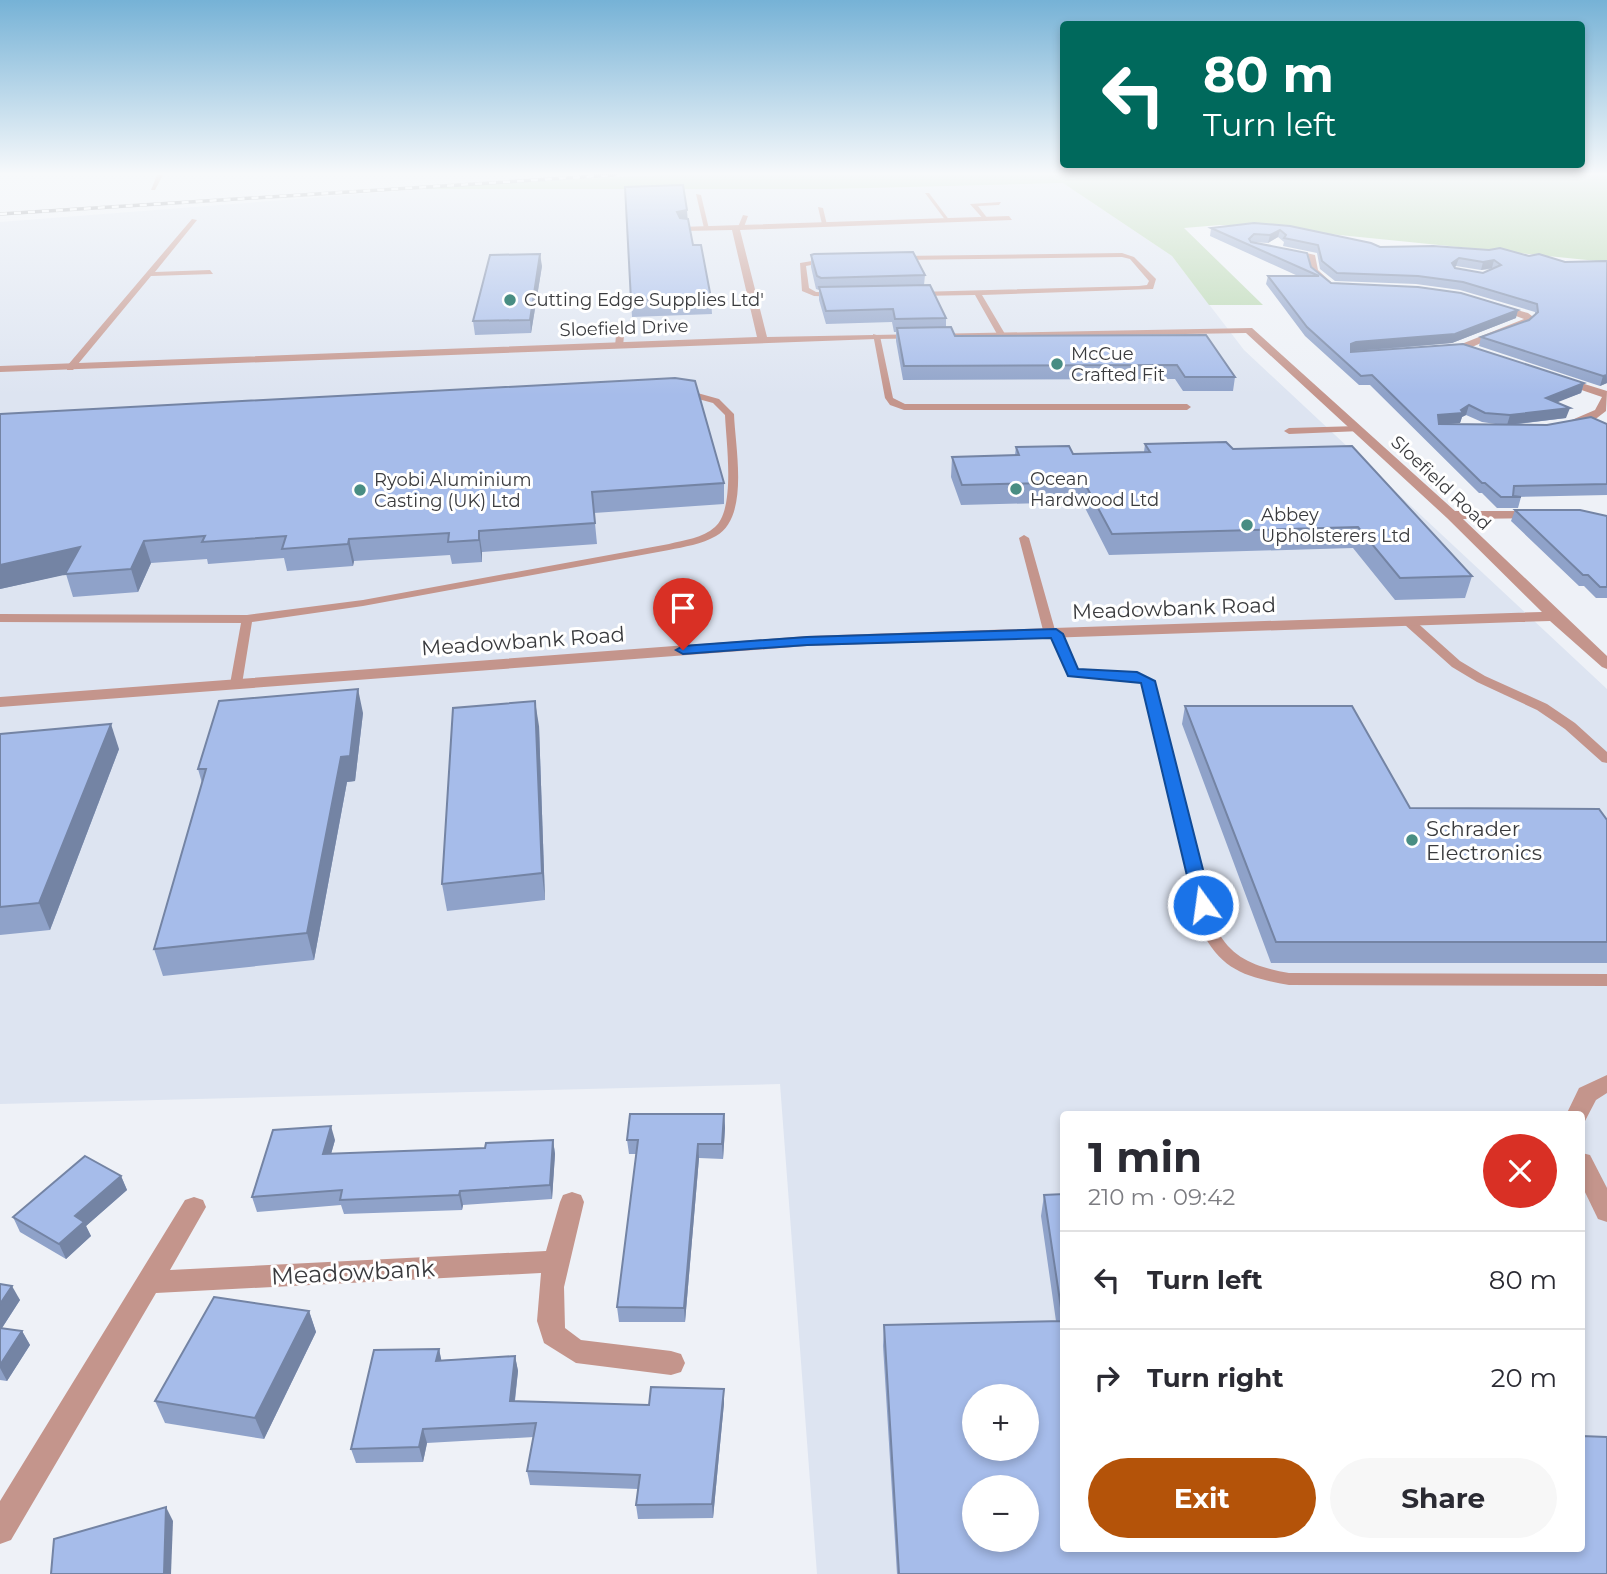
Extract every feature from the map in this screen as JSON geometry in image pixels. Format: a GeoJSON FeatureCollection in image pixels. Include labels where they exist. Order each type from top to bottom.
{"type":"FeatureCollection","features":[{"type":"Feature","properties":{"kind":"street"},"geometry":{"type":"LineString","coordinates":[[743,248],[763,340]]}},
{"type":"Feature","properties":{"kind":"street"},"geometry":{"type":"LineString","coordinates":[[1271,249],[1312,257],[1314,271],[1337,287],[1316,288]]}},
{"type":"Feature","properties":{"kind":"street"},"geometry":{"type":"LineString","coordinates":[[1434,352],[1462,347],[1531,319],[1485,302]]}},
{"type":"Feature","properties":{"kind":"street","name":"Sloefield Drive"},"geometry":{"type":"LineString","coordinates":[[0,369],[876,336],[1249,330]]}},
{"type":"Feature","properties":{"kind":"street","name":"Sloefield Road"},"geometry":{"type":"LineString","coordinates":[[1249,330],[1452,515],[1554,616],[1607,664]]}},
{"type":"Feature","properties":{"kind":"street"},"geometry":{"type":"LineString","coordinates":[[1462,347],[1475,351]]}},
{"type":"Feature","properties":{"kind":"street"},"geometry":{"type":"LineString","coordinates":[[1554,377],[1607,396],[1605,407],[1597,415],[1563,425]]}},
{"type":"Feature","properties":{"kind":"street"},"geometry":{"type":"LineString","coordinates":[[1452,515],[1554,514]]}},
{"type":"Feature","properties":{"kind":"street","name":"Meadowbank Road"},"geometry":{"type":"LineString","coordinates":[[0,702],[807,641],[1554,616]]}},
{"type":"Feature","properties":{"kind":"street"},"geometry":{"type":"LineString","coordinates":[[1579,1111],[1587,1094],[1607,1083]]}},
{"type":"Feature","properties":{"kind":"street"},"geometry":{"type":"LineString","coordinates":[[1585,1168],[1607,1212]]}},
{"type":"Feature","properties":{"kind":"street"},"geometry":{"type":"LineString","coordinates":[[572,1202],[557,1261],[548,1313],[549,1325],[557,1339],[576,1351],[671,1363]]}},
{"type":"Feature","properties":{"kind":"street"},"geometry":{"type":"LineString","coordinates":[[0,1528],[194,1207]]}},
{"type":"Feature","properties":{"kind":"street","name":"Meadowbank"},"geometry":{"type":"LineString","coordinates":[[148,1282],[557,1261]]}},
{"type":"Feature","properties":{"kind":"lane"},"geometry":{"type":"LineString","coordinates":[[70,368],[169,248]]}},
{"type":"Feature","properties":{"kind":"lane"},"geometry":{"type":"LineString","coordinates":[[888,258],[1116,254],[1132,258],[1153,283],[1150,287],[1139,288],[910,294]]}},
{"type":"Feature","properties":{"kind":"lane"},"geometry":{"type":"LineString","coordinates":[[844,295],[808,292],[801,266],[810,261],[846,259]]}},
{"type":"Feature","properties":{"kind":"lane"},"geometry":{"type":"LineString","coordinates":[[147,274],[210,272]]}},
{"type":"Feature","properties":{"kind":"lane"},"geometry":{"type":"LineString","coordinates":[[976,293],[1001,334]]}},
{"type":"Feature","properties":{"kind":"lane"},"geometry":{"type":"LineString","coordinates":[[619,346],[621,325]]}},
{"type":"Feature","properties":{"kind":"lane"},"geometry":{"type":"LineString","coordinates":[[876,336],[889,398],[904,407],[1187,407]]}},
{"type":"Feature","properties":{"kind":"lane"},"geometry":{"type":"LineString","coordinates":[[0,618],[247,619],[363,603],[669,547],[714,532],[725,523],[733,508],[729,414],[721,404],[712,399],[675,391]]}},
{"type":"Feature","properties":{"kind":"lane"},"geometry":{"type":"LineString","coordinates":[[1289,431],[1358,429]]}},
{"type":"Feature","properties":{"kind":"lane"},"geometry":{"type":"LineString","coordinates":[[1024,538],[1053,634],[1073,673],[1137,676],[1148,681],[1209,930],[1225,957],[1242,968],[1289,979],[1607,980]]}},
{"type":"Feature","properties":{"kind":"lane"},"geometry":{"type":"LineString","coordinates":[[236,684],[247,619]]}},
{"type":"Feature","properties":{"kind":"lane"},"geometry":{"type":"LineString","coordinates":[[1409,622],[1469,673],[1542,707],[1570,726],[1607,759]]}},
{"type":"Feature","properties":{"kind":"shaded area"},"geometry":{"type":"Polygon","coordinates":[[[0,248],[1161,248],[1172,256],[1244,350],[1607,689],[1607,1574],[817,1574],[780,1084],[0,1104],[0,248]]]}},
{"type":"Feature","properties":{"kind":"green space"},"geometry":{"type":"Polygon","coordinates":[[[1161,248],[1205,248],[1263,305],[1209,305],[1172,256],[1161,248]]]}},
{"type":"Feature","properties":{"kind":"green space"},"geometry":{"type":"Polygon","coordinates":[[[1473,248],[1607,248],[1607,262],[1473,248]]]}},
{"type":"Feature","properties":{"kind":"building"},"geometry":{"type":"Polygon","coordinates":[[[628,248],[702,248],[711,298],[631,300],[628,248]]]}},
{"type":"Feature","properties":{"kind":"building"},"geometry":{"type":"Polygon","coordinates":[[[1257,248],[1284,248],[1307,253],[1311,267],[1331,283],[1418,287],[1461,293],[1518,310],[1455,334],[1356,342],[1351,344],[1351,352],[1463,344],[1584,383],[1546,398],[1570,408],[1510,415],[1485,413],[1469,405],[1461,410],[1463,413],[1438,415],[1439,424],[1547,425],[1591,417],[1607,424],[1607,484],[1514,486],[1513,496],[1521,497],[1501,497],[1482,483],[1372,375],[1361,376],[1307,327],[1268,276],[1319,276],[1257,248]]]}},
{"type":"Feature","properties":{"kind":"building"},"geometry":{"type":"Polygon","coordinates":[[[1319,248],[1502,248],[1529,256],[1539,254],[1565,262],[1607,261],[1607,375],[1603,376],[1481,337],[1529,320],[1538,312],[1537,304],[1463,282],[1418,276],[1337,273],[1322,261],[1319,248]],[[1459,258],[1452,263],[1455,268],[1483,273],[1501,265],[1494,260],[1483,262],[1459,258]]]}},
{"type":"Feature","properties":{"kind":"building"},"geometry":{"type":"Polygon","coordinates":[[[913,252],[925,275],[821,278],[817,276],[811,255],[814,254],[913,252]]]}},
{"type":"Feature","properties":{"kind":"building","name":"Cutting Edge Supplies Ltd'"},"geometry":{"type":"Polygon","coordinates":[[[540,254],[530,320],[473,321],[490,255],[540,254]]]}},
{"type":"Feature","properties":{"kind":"building"},"geometry":{"type":"Polygon","coordinates":[[[930,285],[946,318],[895,319],[893,309],[826,311],[819,287],[930,285]]]}},
{"type":"Feature","properties":{"kind":"building"},"geometry":{"type":"Polygon","coordinates":[[[951,327],[955,336],[1206,335],[1235,377],[1185,377],[1177,365],[904,366],[897,328],[951,327]]]}},
{"type":"Feature","properties":{"kind":"building","name":"Ryobi Aluminium Casting (UK) Ltd"},"geometry":{"type":"Polygon","coordinates":[[[675,378],[695,381],[724,483],[592,492],[595,523],[479,531],[479,540],[448,542],[449,533],[349,539],[348,544],[282,549],[286,536],[202,542],[205,536],[144,541],[131,569],[65,574],[80,547],[0,565],[0,414],[675,378]]]}},
{"type":"Feature","properties":{"kind":"building","name":"Abbey Upholsterers Ltd"},"geometry":{"type":"Polygon","coordinates":[[[1226,442],[1233,449],[1352,446],[1472,576],[1400,578],[1358,527],[1112,534],[1084,482],[962,485],[952,457],[1019,455],[1016,447],[1069,446],[1073,454],[1150,452],[1145,444],[1226,442]]]}},
{"type":"Feature","properties":{"kind":"building"},"geometry":{"type":"Polygon","coordinates":[[[1515,510],[1580,510],[1607,516],[1607,587],[1600,587],[1588,575],[1583,575],[1515,510]]]}},
{"type":"Feature","properties":{"kind":"building"},"geometry":{"type":"Polygon","coordinates":[[[358,689],[350,756],[341,757],[307,933],[154,949],[206,769],[198,769],[219,701],[358,689]]]}},
{"type":"Feature","properties":{"kind":"building"},"geometry":{"type":"Polygon","coordinates":[[[535,701],[542,873],[442,884],[453,708],[535,701]]]}},
{"type":"Feature","properties":{"kind":"building","name":"Schrader Electronics"},"geometry":{"type":"Polygon","coordinates":[[[1185,706],[1352,706],[1410,808],[1599,809],[1607,820],[1607,942],[1276,942],[1185,706]]]}},
{"type":"Feature","properties":{"kind":"building"},"geometry":{"type":"Polygon","coordinates":[[[111,724],[39,903],[0,907],[0,734],[111,724]]]}},
{"type":"Feature","properties":{"kind":"building"},"geometry":{"type":"Polygon","coordinates":[[[630,1114],[724,1114],[722,1144],[698,1144],[684,1308],[617,1307],[638,1140],[627,1140],[630,1114]]]}},
{"type":"Feature","properties":{"kind":"building"},"geometry":{"type":"Polygon","coordinates":[[[331,1126],[323,1154],[485,1148],[486,1143],[553,1140],[550,1185],[460,1191],[459,1195],[340,1200],[342,1190],[252,1197],[273,1130],[331,1126]]]}},
{"type":"Feature","properties":{"kind":"building"},"geometry":{"type":"Polygon","coordinates":[[[85,1156],[121,1176],[75,1216],[84,1222],[59,1244],[13,1217],[85,1156]]]}},
{"type":"Feature","properties":{"kind":"building"},"geometry":{"type":"Polygon","coordinates":[[[1060,1194],[1060,1301],[1044,1195],[1060,1194]]]}},
{"type":"Feature","properties":{"kind":"building"},"geometry":{"type":"Polygon","coordinates":[[[0,1284],[12,1286],[0,1304],[0,1284]]]}},
{"type":"Feature","properties":{"kind":"building"},"geometry":{"type":"Polygon","coordinates":[[[214,1297],[309,1311],[255,1418],[155,1401],[214,1297]]]}},
{"type":"Feature","properties":{"kind":"building"},"geometry":{"type":"Polygon","coordinates":[[[1060,1321],[1060,1552],[1585,1552],[1585,1436],[1607,1437],[1607,1574],[899,1574],[884,1325],[1060,1321]]]}},
{"type":"Feature","properties":{"kind":"building"},"geometry":{"type":"Polygon","coordinates":[[[0,1328],[22,1331],[0,1365],[0,1328]]]}},
{"type":"Feature","properties":{"kind":"building"},"geometry":{"type":"Polygon","coordinates":[[[439,1349],[436,1361],[515,1356],[510,1401],[649,1405],[651,1387],[724,1389],[712,1504],[636,1505],[640,1475],[527,1471],[536,1423],[423,1429],[419,1447],[351,1449],[374,1350],[439,1349]]]}},
{"type":"Feature","properties":{"kind":"building"},"geometry":{"type":"Polygon","coordinates":[[[166,1507],[164,1574],[51,1574],[54,1539],[166,1507]]]}},
{"type":"Feature","properties":{"kind":"place","name":"Cutting Edge Supplies Ltd'"},"geometry":{"type":"Point","coordinates":[510,300]}},
{"type":"Feature","properties":{"kind":"place","name":"McCue Crafted Fit"},"geometry":{"type":"Point","coordinates":[1057,364]}},
{"type":"Feature","properties":{"kind":"place","name":"Ocean Hardwood Ltd"},"geometry":{"type":"Point","coordinates":[1016,489]}},
{"type":"Feature","properties":{"kind":"place","name":"Ryobi Aluminium Casting (UK) Ltd"},"geometry":{"type":"Point","coordinates":[360,490]}},
{"type":"Feature","properties":{"kind":"place","name":"Abbey Upholsterers Ltd"},"geometry":{"type":"Point","coordinates":[1247,525]}},
{"type":"Feature","properties":{"kind":"place","name":"Schrader Electronics"},"geometry":{"type":"Point","coordinates":[1412,840]}},
{"type":"Feature","properties":{"kind":"route"},"geometry":{"type":"LineString","coordinates":[[683,650],[807,641],[1056,634],[1073,673],[1137,676],[1148,681],[1203,905]]}}]}
